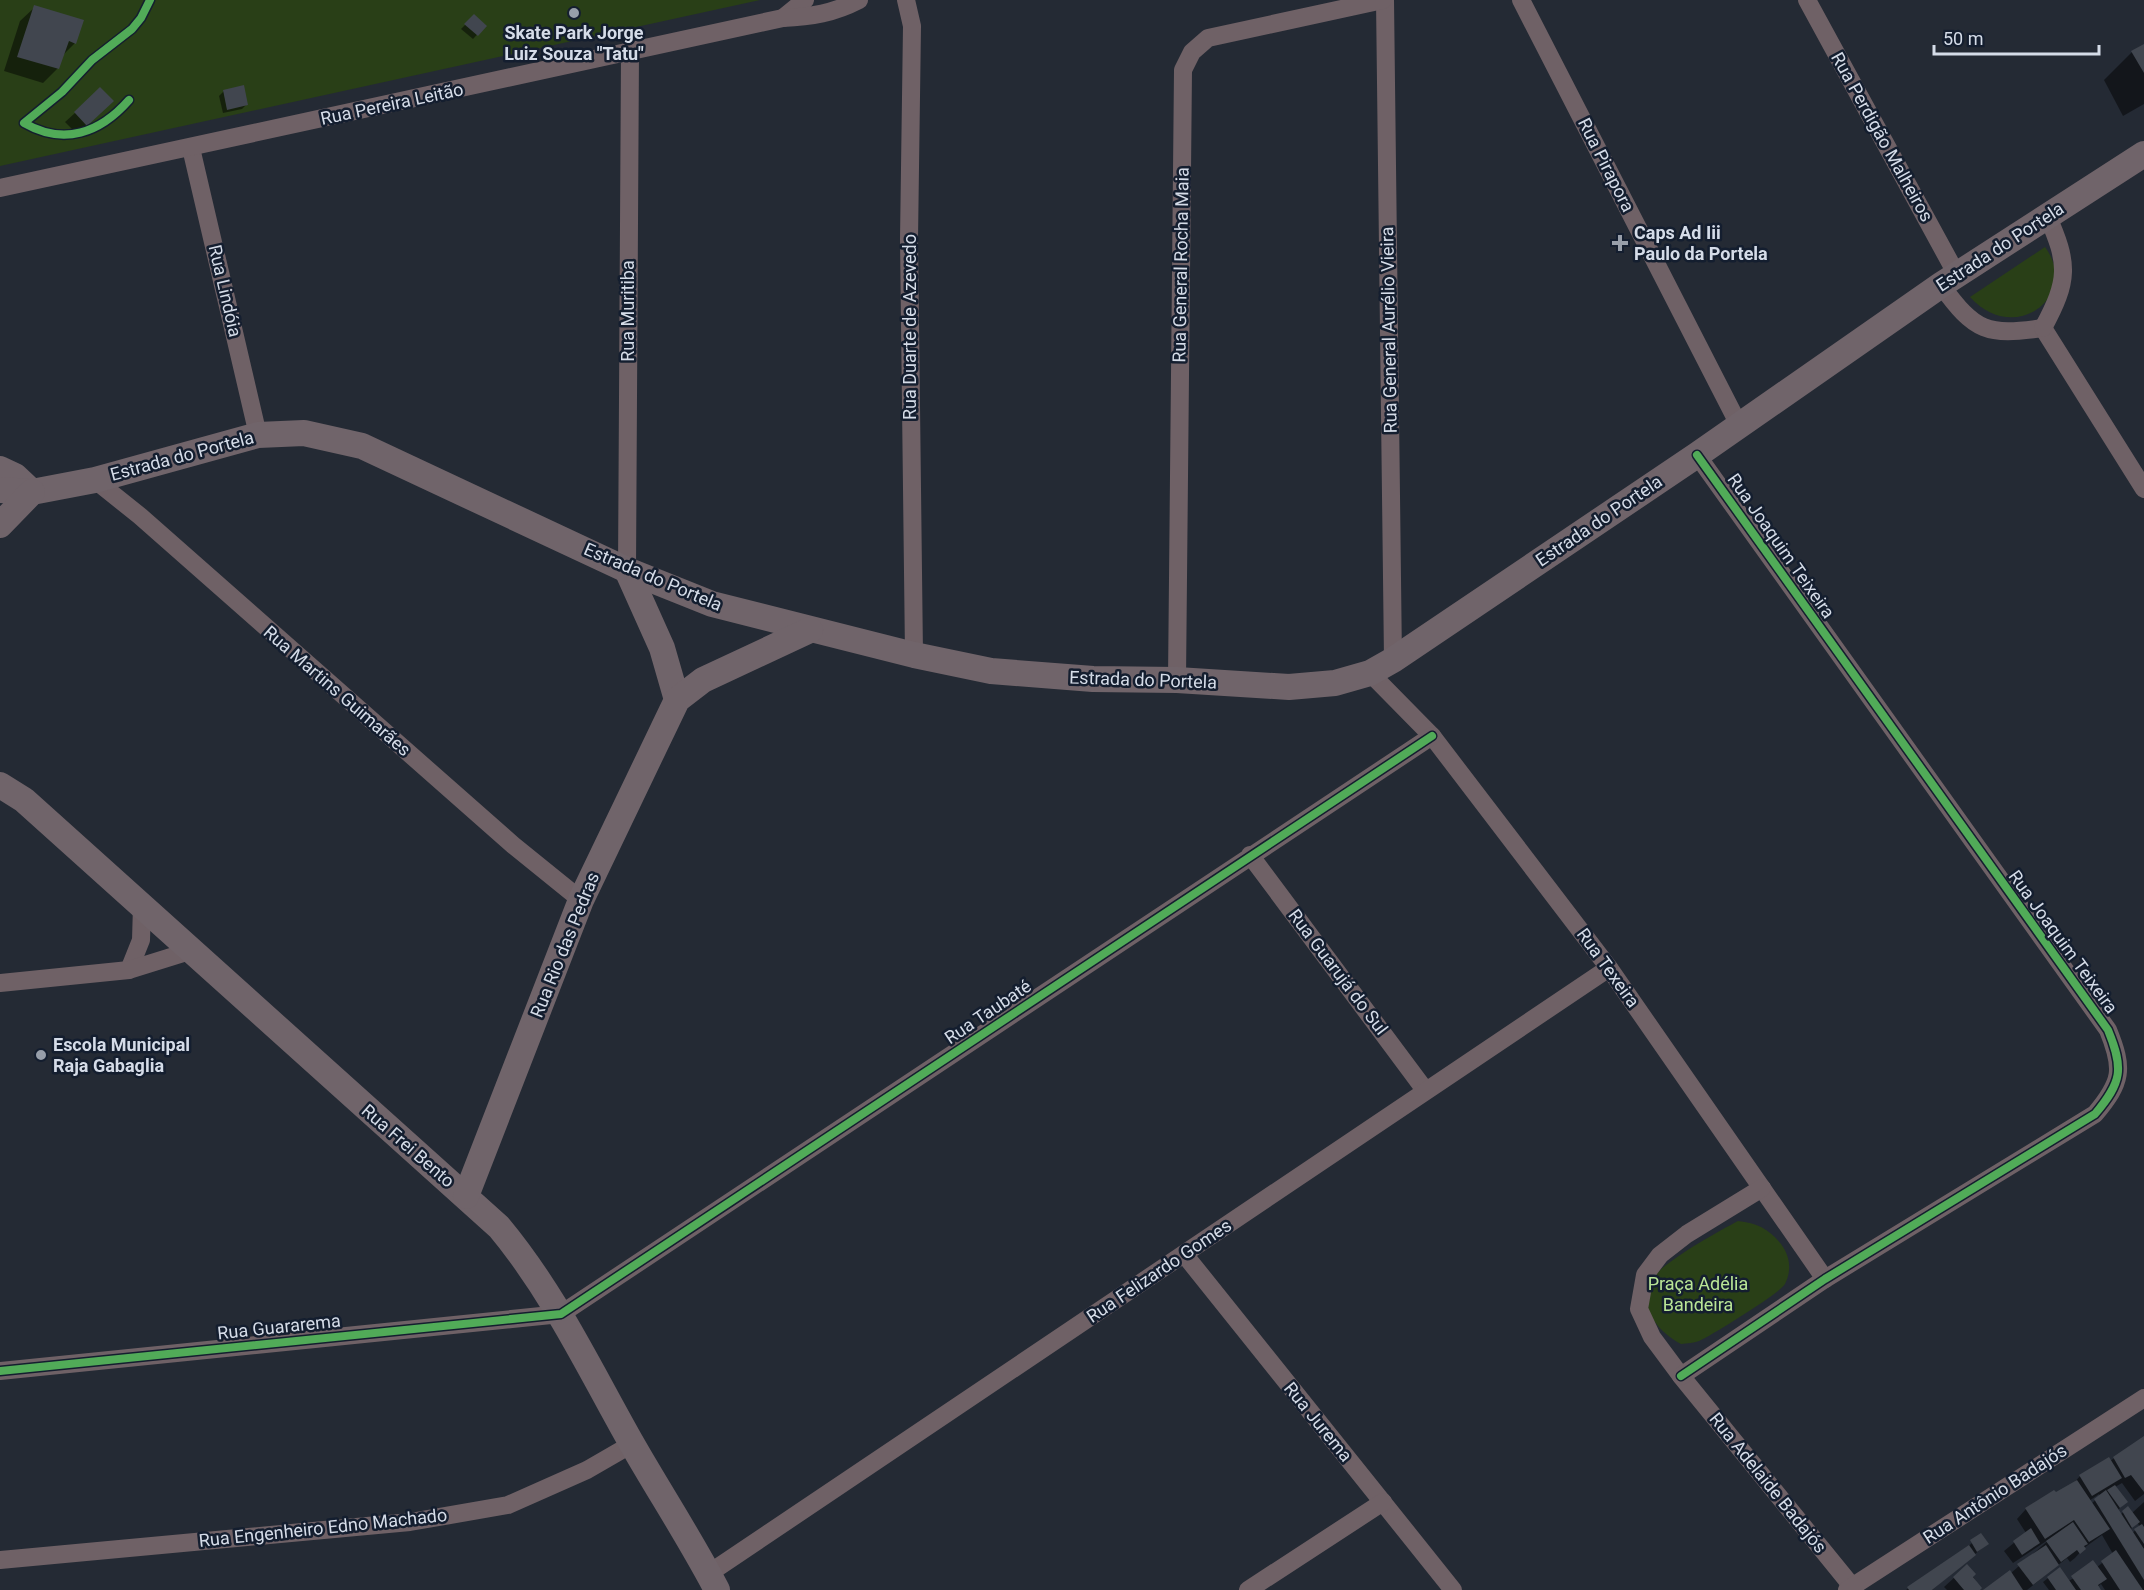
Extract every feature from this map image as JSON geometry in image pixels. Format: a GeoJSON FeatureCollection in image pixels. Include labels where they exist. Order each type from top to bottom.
{"type":"FeatureCollection","features":[{"type":"Feature","properties":{"kind":"main road","name":"Estrada do Portela"},"geometry":{"type":"LineString","coordinates":[[0,490],[32,492],[95,480],[258,435],[304,433],[362,446],[627,570],[712,604],[810,630],[992,671],[1093,679],[1176,680],[1289,687],[1335,683],[1370,673],[1393,660],[1949,280],[2144,153]]}},
{"type":"Feature","properties":{"kind":"main road"},"geometry":{"type":"LineString","coordinates":[[0,470],[15,476],[32,492],[0,525]]}},
{"type":"Feature","properties":{"kind":"main road"},"geometry":{"type":"LineString","coordinates":[[627,570],[662,648],[677,700],[720,671],[810,630]]}},
{"type":"Feature","properties":{"kind":"main road","name":"Rua Rio das Pedras"},"geometry":{"type":"LineString","coordinates":[[466,1196],[581,900],[677,700]]}},
{"type":"Feature","properties":{"kind":"main road","name":"Rua Frei Bento"},"geometry":{"type":"LineString","coordinates":[[0,785],[24,800],[499,1227],[521,1254],[561,1314],[632,1444],[713,1582]]}},
{"type":"Feature","properties":{"kind":"street","name":"Rua Pereira Leitão"},"geometry":{"type":"LineString","coordinates":[[783,18],[805,0]]}},
{"type":"Feature","properties":{"kind":"street","name":"Rua Pereira Leitão"},"geometry":{"type":"LineString","coordinates":[[0,188],[783,18],[806,17],[831,12],[859,0]]}},
{"type":"Feature","properties":{"kind":"street","name":"Rua Duarte de Azevedo"},"geometry":{"type":"LineString","coordinates":[[906,0],[912,26],[909,239],[915,655]]}},
{"type":"Feature","properties":{"kind":"street","name":"Rua General Aurélio Vieira"},"geometry":{"type":"LineString","coordinates":[[1384,0],[1393,660]]}},
{"type":"Feature","properties":{"kind":"street","name":"Rua General Rocha Maia"},"geometry":{"type":"LineString","coordinates":[[1176,680],[1183,70],[1192,52],[1208,38],[1384,0]]}},
{"type":"Feature","properties":{"kind":"street","name":"Rua Pirapora"},"geometry":{"type":"LineString","coordinates":[[1521,0],[1740,425]]}},
{"type":"Feature","properties":{"kind":"street","name":"Rua Perdigão Malheiros"},"geometry":{"type":"LineString","coordinates":[[1807,0],[1969,321],[2005,333],[2043,328]]}},
{"type":"Feature","properties":{"kind":"street","name":"Rua Muritiba"},"geometry":{"type":"LineString","coordinates":[[627,570],[630,52]]}},
{"type":"Feature","properties":{"kind":"street","name":"Rua Lindóia"},"geometry":{"type":"LineString","coordinates":[[191,148],[258,435]]}},
{"type":"Feature","properties":{"kind":"street"},"geometry":{"type":"LineString","coordinates":[[2047,215],[2061,247],[2064,264],[2063,282],[2056,304],[2043,328],[2144,489]]}},
{"type":"Feature","properties":{"kind":"street","name":"Rua Joaquim Teixeira"},"geometry":{"type":"LineString","coordinates":[[1681,1376],[1825,1279],[2095,1114],[2111,1095],[2120,1071],[2117,1053],[2108,1030],[1697,454]]}},
{"type":"Feature","properties":{"kind":"street","name":"Rua Martins Guimarães"},"geometry":{"type":"LineString","coordinates":[[95,480],[140,516],[513,845],[581,900]]}},
{"type":"Feature","properties":{"kind":"street","name":"Rua Texeira"},"geometry":{"type":"LineString","coordinates":[[1370,673],[1432,736],[1609,968],[1825,1279]]}},
{"type":"Feature","properties":{"kind":"street","name":"Rua Taubaté"},"geometry":{"type":"LineString","coordinates":[[561,1314],[1432,736]]}},
{"type":"Feature","properties":{"kind":"street","name":"Rua Guarujá do Sul"},"geometry":{"type":"LineString","coordinates":[[1250,855],[1425,1090]]}},
{"type":"Feature","properties":{"kind":"street"},"geometry":{"type":"LineString","coordinates":[[129,970],[141,940],[142,906]]}},
{"type":"Feature","properties":{"kind":"street"},"geometry":{"type":"LineString","coordinates":[[0,983],[129,970],[190,951]]}},
{"type":"Feature","properties":{"kind":"street","name":"Rua Felizardo Gomes"},"geometry":{"type":"LineString","coordinates":[[713,1582],[1184,1254],[1609,968]]}},
{"type":"Feature","properties":{"kind":"street"},"geometry":{"type":"LineString","coordinates":[[1681,1376],[1652,1337],[1639,1309],[1645,1275],[1660,1255],[1687,1234],[1762,1188]]}},
{"type":"Feature","properties":{"kind":"street","name":"Rua Jurema"},"geometry":{"type":"LineString","coordinates":[[1184,1254],[1453,1590]]}},
{"type":"Feature","properties":{"kind":"street","name":"Rua Guararema"},"geometry":{"type":"LineString","coordinates":[[0,1371],[561,1314]]}},
{"type":"Feature","properties":{"kind":"street","name":"Rua Adelaide Badajós"},"geometry":{"type":"LineString","coordinates":[[1681,1376],[1851,1589]]}},
{"type":"Feature","properties":{"kind":"street","name":"Rua Antônio Badajós"},"geometry":{"type":"LineString","coordinates":[[1851,1589],[2144,1398]]}},
{"type":"Feature","properties":{"kind":"street","name":"Rua Engenheiro Edno Machado"},"geometry":{"type":"LineString","coordinates":[[0,1560],[410,1522],[508,1505],[587,1470],[632,1444]]}},
{"type":"Feature","properties":{"kind":"street"},"geometry":{"type":"LineString","coordinates":[[1248,1590],[1383,1502]]}},
{"type":"Feature","properties":{"kind":"green space"},"geometry":{"type":"Polygon","coordinates":[[[0,0],[760,0],[0,166],[0,0]]]}},
{"type":"Feature","properties":{"kind":"green space"},"geometry":{"type":"Polygon","coordinates":[[[2045,247],[2054,265],[2055,282],[2049,297],[2038,309],[2023,316],[2006,317],[1988,311],[1970,297],[2045,247]]]}},
{"type":"Feature","properties":{"kind":"green space","name":"Praça Adélia Bandeira"},"geometry":{"type":"Polygon","coordinates":[[[1738,1221],[1762,1228],[1772,1234],[1781,1244],[1789,1263],[1789,1274],[1785,1284],[1731,1323],[1697,1342],[1681,1344],[1665,1333],[1652,1318],[1647,1301],[1647,1291],[1651,1281],[1677,1257],[1738,1221]]]}},
{"type":"Feature","properties":{"kind":"building"},"geometry":{"type":"Polygon","coordinates":[[[34,5],[84,20],[76,44],[69,41],[59,69],[17,57],[34,5]]]}},
{"type":"Feature","properties":{"kind":"building"},"geometry":{"type":"Polygon","coordinates":[[[474,14],[487,26],[478,36],[464,24],[474,14]]]}},
{"type":"Feature","properties":{"kind":"building"},"geometry":{"type":"Polygon","coordinates":[[[2144,44],[2144,73],[2131,51],[2144,44]]]}},
{"type":"Feature","properties":{"kind":"building"},"geometry":{"type":"Polygon","coordinates":[[[244,85],[248,105],[227,110],[223,90],[244,85]]]}},
{"type":"Feature","properties":{"kind":"building"},"geometry":{"type":"Polygon","coordinates":[[[100,87],[114,101],[87,126],[74,112],[100,87]]]}},
{"type":"Feature","properties":{"kind":"building"},"geometry":{"type":"Polygon","coordinates":[[[2144,1436],[2144,1492],[2131,1475],[2125,1478],[2113,1457],[2144,1436]]]}},
{"type":"Feature","properties":{"kind":"building"},"geometry":{"type":"Polygon","coordinates":[[[2109,1457],[2122,1478],[2092,1496],[2079,1475],[2109,1457]]]}},
{"type":"Feature","properties":{"kind":"building"},"geometry":{"type":"Polygon","coordinates":[[[2077,1480],[2110,1529],[2089,1542],[2074,1520],[2045,1539],[2025,1508],[2054,1490],[2056,1492],[2077,1480]]]}},
{"type":"Feature","properties":{"kind":"building"},"geometry":{"type":"Polygon","coordinates":[[[2115,1485],[2128,1502],[2120,1508],[2107,1490],[2115,1485]]]}},
{"type":"Feature","properties":{"kind":"building"},"geometry":{"type":"Polygon","coordinates":[[[2106,1490],[2144,1549],[2144,1580],[2094,1499],[2106,1490]]]}},
{"type":"Feature","properties":{"kind":"building"},"geometry":{"type":"Polygon","coordinates":[[[2128,1506],[2140,1522],[2132,1528],[2122,1511],[2128,1506]]]}},
{"type":"Feature","properties":{"kind":"building"},"geometry":{"type":"Polygon","coordinates":[[[2073,1522],[2088,1544],[2084,1546],[2086,1549],[2080,1554],[2077,1550],[2061,1562],[2046,1541],[2073,1522]]]}},
{"type":"Feature","properties":{"kind":"building"},"geometry":{"type":"Polygon","coordinates":[[[2142,1524],[2144,1527],[2144,1544],[2134,1529],[2142,1524]]]}},
{"type":"Feature","properties":{"kind":"building"},"geometry":{"type":"Polygon","coordinates":[[[2031,1528],[2040,1543],[2022,1555],[2013,1541],[2031,1528]]]}},
{"type":"Feature","properties":{"kind":"building"},"geometry":{"type":"Polygon","coordinates":[[[1981,1533],[1989,1544],[1977,1552],[1970,1540],[1981,1533]]]}},
{"type":"Feature","properties":{"kind":"building"},"geometry":{"type":"Polygon","coordinates":[[[1969,1545],[1976,1555],[1932,1590],[1909,1590],[1907,1587],[1969,1545]]]}},
{"type":"Feature","properties":{"kind":"building"},"geometry":{"type":"Polygon","coordinates":[[[2046,1545],[2059,1565],[2033,1585],[2017,1564],[2046,1545]]]}},
{"type":"Feature","properties":{"kind":"building"},"geometry":{"type":"Polygon","coordinates":[[[2116,1550],[2143,1590],[2120,1590],[2101,1561],[2116,1550]]]}},
{"type":"Feature","properties":{"kind":"building"},"geometry":{"type":"Polygon","coordinates":[[[2093,1560],[2107,1579],[2098,1585],[2101,1590],[2081,1590],[2071,1576],[2093,1560]]]}},
{"type":"Feature","properties":{"kind":"building"},"geometry":{"type":"Polygon","coordinates":[[[1967,1564],[1976,1574],[1973,1577],[1982,1588],[1980,1590],[1964,1590],[1953,1577],[1967,1564]]]}},
{"type":"Feature","properties":{"kind":"building"},"geometry":{"type":"Polygon","coordinates":[[[2060,1567],[2076,1590],[2056,1590],[2047,1577],[2060,1567]]]}},
{"type":"Feature","properties":{"kind":"building"},"geometry":{"type":"Polygon","coordinates":[[[2010,1570],[2023,1590],[1983,1590],[2010,1570]]]}},
{"type":"Feature","properties":{"kind":"cycle path"},"geometry":{"type":"LineString","coordinates":[[129,100],[106,121],[81,132],[67,135],[53,134],[24,123],[62,92],[92,60],[132,29],[141,18],[150,0]]}},
{"type":"Feature","properties":{"kind":"cycle path"},"geometry":{"type":"LineString","coordinates":[[1681,1376],[1825,1279],[2095,1114],[2111,1093],[2118,1075],[2117,1055],[2108,1030],[1697,455]]}},
{"type":"Feature","properties":{"kind":"cycle path"},"geometry":{"type":"LineString","coordinates":[[0,1371],[561,1314],[1432,736]]}},
{"type":"Feature","properties":{"kind":"place","name":"Skate Park Jorge Luiz Souza \"Tatu\""},"geometry":{"type":"Point","coordinates":[574,13]}},
{"type":"Feature","properties":{"kind":"place","name":"Caps Ad Iii Paulo da Portela"},"geometry":{"type":"Point","coordinates":[1620,243]}},
{"type":"Feature","properties":{"kind":"place","name":"Escola Municipal Raja Gabaglia"},"geometry":{"type":"Point","coordinates":[41,1055]}}]}
